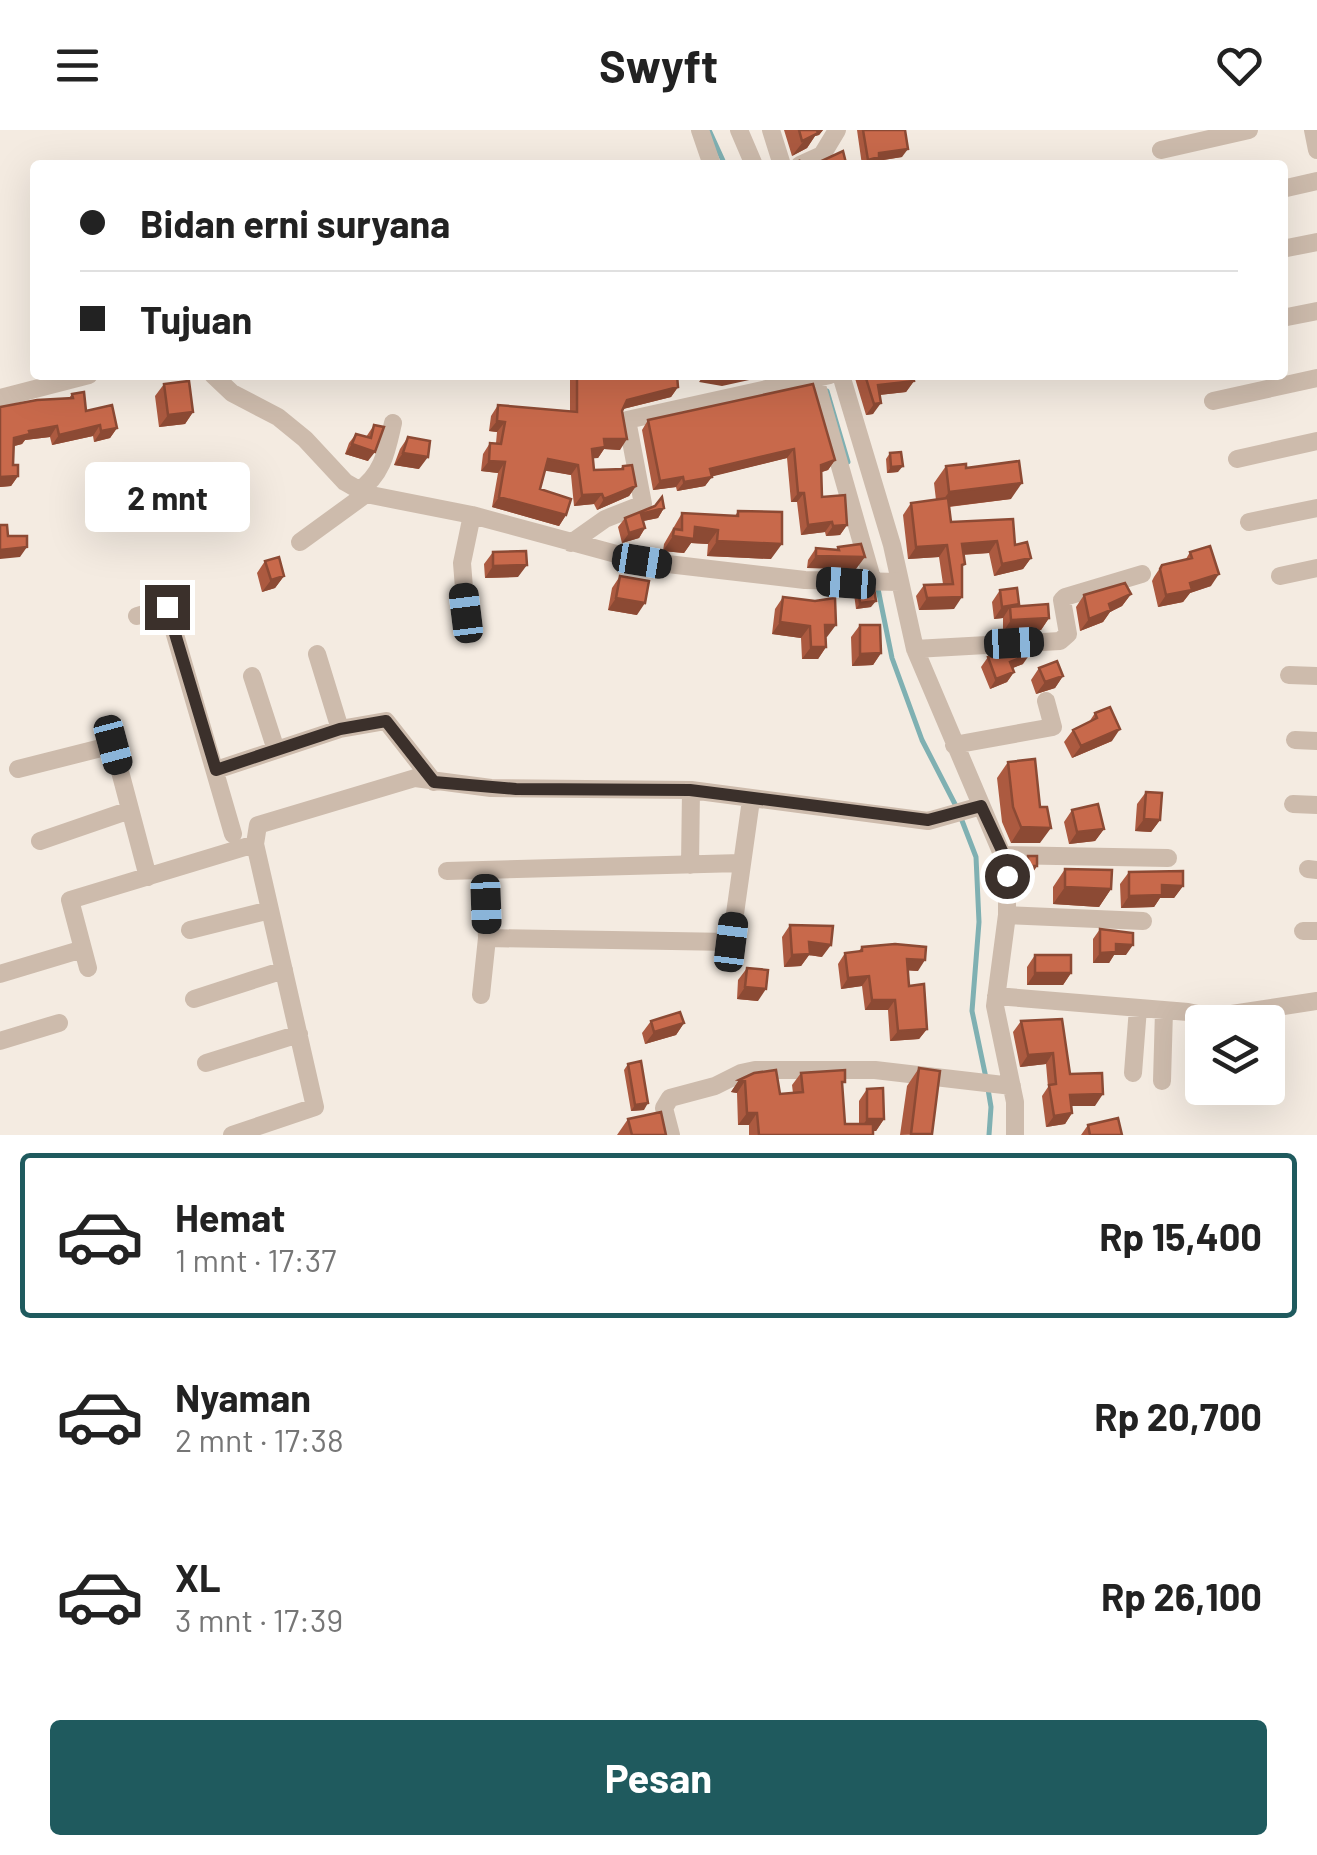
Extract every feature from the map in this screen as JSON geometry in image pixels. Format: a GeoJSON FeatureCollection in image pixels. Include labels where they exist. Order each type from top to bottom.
{"type":"FeatureCollection","features":[{"type":"Feature","properties":{"kind":"street"},"geometry":{"type":"LineString","coordinates":[[700,130],[710,160]]}},
{"type":"Feature","properties":{"kind":"street"},"geometry":{"type":"LineString","coordinates":[[740,130],[752,160]]}},
{"type":"Feature","properties":{"kind":"street"},"geometry":{"type":"LineString","coordinates":[[771,130],[780,160]]}},
{"type":"Feature","properties":{"kind":"street"},"geometry":{"type":"LineString","coordinates":[[811,160],[822,155],[836,130]]}},
{"type":"Feature","properties":{"kind":"street"},"geometry":{"type":"LineString","coordinates":[[1161,150],[1249,130]]}},
{"type":"Feature","properties":{"kind":"street"},"geometry":{"type":"LineString","coordinates":[[1313,130],[1317,150]]}},
{"type":"Feature","properties":{"kind":"street"},"geometry":{"type":"LineString","coordinates":[[1288,187],[1317,181]]}},
{"type":"Feature","properties":{"kind":"street"},"geometry":{"type":"LineString","coordinates":[[1288,248],[1317,242]]}},
{"type":"Feature","properties":{"kind":"street"},"geometry":{"type":"LineString","coordinates":[[1288,317],[1317,310]]}},
{"type":"Feature","properties":{"kind":"street"},"geometry":{"type":"LineString","coordinates":[[1213,401],[1317,378]]}},
{"type":"Feature","properties":{"kind":"street"},"geometry":{"type":"LineString","coordinates":[[0,398],[70,380]]}},
{"type":"Feature","properties":{"kind":"street"},"geometry":{"type":"LineString","coordinates":[[218,380],[232,393],[278,417],[362,493],[472,514],[625,558],[816,581],[884,582]]}},
{"type":"Feature","properties":{"kind":"street"},"geometry":{"type":"LineString","coordinates":[[571,543],[605,519],[642,504],[628,420],[807,380]]}},
{"type":"Feature","properties":{"kind":"street"},"geometry":{"type":"LineString","coordinates":[[821,380],[884,582],[1004,855],[1007,915],[996,996],[1015,1135]]}},
{"type":"Feature","properties":{"kind":"street"},"geometry":{"type":"LineString","coordinates":[[842,380],[884,582]]}},
{"type":"Feature","properties":{"kind":"street"},"geometry":{"type":"LineString","coordinates":[[300,542],[362,493],[384,460],[393,423]]}},
{"type":"Feature","properties":{"kind":"street"},"geometry":{"type":"LineString","coordinates":[[1237,459],[1317,442]]}},
{"type":"Feature","properties":{"kind":"street"},"geometry":{"type":"LineString","coordinates":[[1250,522],[1317,508]]}},
{"type":"Feature","properties":{"kind":"street"},"geometry":{"type":"LineString","coordinates":[[466,613],[462,563],[472,514]]}},
{"type":"Feature","properties":{"kind":"street"},"geometry":{"type":"LineString","coordinates":[[1280,576],[1317,568]]}},
{"type":"Feature","properties":{"kind":"street"},"geometry":{"type":"LineString","coordinates":[[914,649],[1066,638],[1069,628],[1062,600],[1065,597],[1142,574]]}},
{"type":"Feature","properties":{"kind":"street"},"geometry":{"type":"LineString","coordinates":[[137,616],[167,607],[234,834]]}},
{"type":"Feature","properties":{"kind":"street"},"geometry":{"type":"LineString","coordinates":[[317,654],[340,729]]}},
{"type":"Feature","properties":{"kind":"street"},"geometry":{"type":"LineString","coordinates":[[1289,675],[1317,676]]}},
{"type":"Feature","properties":{"kind":"street"},"geometry":{"type":"LineString","coordinates":[[252,676],[276,750]]}},
{"type":"Feature","properties":{"kind":"street"},"geometry":{"type":"LineString","coordinates":[[954,745],[1053,728],[1046,701]]}},
{"type":"Feature","properties":{"kind":"street"},"geometry":{"type":"LineString","coordinates":[[216,770],[340,729],[386,721],[434,782]]}},
{"type":"Feature","properties":{"kind":"street"},"geometry":{"type":"LineString","coordinates":[[1295,740],[1317,741]]}},
{"type":"Feature","properties":{"kind":"street"},"geometry":{"type":"LineString","coordinates":[[18,769],[113,745],[148,877]]}},
{"type":"Feature","properties":{"kind":"street"},"geometry":{"type":"LineString","coordinates":[[232,1135],[315,1106],[255,844],[258,825],[416,778],[524,789],[690,790],[928,820],[981,806]]}},
{"type":"Feature","properties":{"kind":"street"},"geometry":{"type":"LineString","coordinates":[[690,790],[690,865]]}},
{"type":"Feature","properties":{"kind":"street"},"geometry":{"type":"LineString","coordinates":[[487,938],[731,942],[751,800]]}},
{"type":"Feature","properties":{"kind":"street"},"geometry":{"type":"LineString","coordinates":[[1292,804],[1317,806]]}},
{"type":"Feature","properties":{"kind":"street"},"geometry":{"type":"LineString","coordinates":[[40,841],[130,810]]}},
{"type":"Feature","properties":{"kind":"street"},"geometry":{"type":"LineString","coordinates":[[88,968],[70,900],[255,844]]}},
{"type":"Feature","properties":{"kind":"street"},"geometry":{"type":"LineString","coordinates":[[1004,855],[1168,858]]}},
{"type":"Feature","properties":{"kind":"street"},"geometry":{"type":"LineString","coordinates":[[447,872],[740,863]]}},
{"type":"Feature","properties":{"kind":"street"},"geometry":{"type":"LineString","coordinates":[[481,996],[487,938],[484,870]]}},
{"type":"Feature","properties":{"kind":"street"},"geometry":{"type":"LineString","coordinates":[[190,930],[270,910]]}},
{"type":"Feature","properties":{"kind":"street"},"geometry":{"type":"LineString","coordinates":[[1007,915],[1143,921]]}},
{"type":"Feature","properties":{"kind":"street"},"geometry":{"type":"LineString","coordinates":[[0,974],[83,948]]}},
{"type":"Feature","properties":{"kind":"street"},"geometry":{"type":"LineString","coordinates":[[194,999],[284,970]]}},
{"type":"Feature","properties":{"kind":"street"},"geometry":{"type":"LineString","coordinates":[[996,996],[1164,1010],[1212,1018],[1317,1001]]}},
{"type":"Feature","properties":{"kind":"street"},"geometry":{"type":"LineString","coordinates":[[1132,1073],[1138,1008]]}},
{"type":"Feature","properties":{"kind":"street"},"geometry":{"type":"LineString","coordinates":[[1162,1081],[1164,1010]]}},
{"type":"Feature","properties":{"kind":"street"},"geometry":{"type":"LineString","coordinates":[[0,1041],[59,1023]]}},
{"type":"Feature","properties":{"kind":"street"},"geometry":{"type":"LineString","coordinates":[[206,1063],[298,1034]]}},
{"type":"Feature","properties":{"kind":"street"},"geometry":{"type":"LineString","coordinates":[[671,1135],[664,1108],[670,1098],[715,1086],[741,1073],[793,1068],[876,1070],[1006,1086]]}},
{"type":"Feature","properties":{"kind":"building"},"geometry":{"type":"Polygon","coordinates":[[[799,130],[817,130],[818,133],[802,141],[799,130]]]}},
{"type":"Feature","properties":{"kind":"building"},"geometry":{"type":"Polygon","coordinates":[[[863,130],[905,130],[908,149],[879,153],[879,157],[868,160],[863,130]]]}},
{"type":"Feature","properties":{"kind":"building"},"geometry":{"type":"Polygon","coordinates":[[[843,151],[845,160],[824,160],[843,151]]]}},
{"type":"Feature","properties":{"kind":"building"},"geometry":{"type":"Polygon","coordinates":[[[577,380],[677,380],[678,387],[627,400],[622,411],[627,439],[604,439],[605,447],[592,449],[594,470],[632,465],[636,486],[604,499],[602,494],[582,495],[578,465],[548,459],[540,489],[571,499],[566,515],[499,497],[505,462],[489,461],[490,443],[501,444],[505,422],[497,421],[498,405],[577,412],[577,380]]]}},
{"type":"Feature","properties":{"kind":"building"},"geometry":{"type":"Polygon","coordinates":[[[867,380],[914,380],[878,385],[881,403],[874,404],[867,380]]]}},
{"type":"Feature","properties":{"kind":"building"},"geometry":{"type":"Polygon","coordinates":[[[189,381],[193,412],[168,415],[164,384],[189,381]]]}},
{"type":"Feature","properties":{"kind":"building"},"geometry":{"type":"Polygon","coordinates":[[[813,384],[835,460],[821,465],[822,497],[845,495],[847,525],[808,525],[804,493],[798,493],[794,449],[710,469],[712,477],[660,481],[648,420],[813,384]]]}},
{"type":"Feature","properties":{"kind":"building"},"geometry":{"type":"Polygon","coordinates":[[[84,392],[86,411],[112,405],[117,428],[101,431],[100,425],[59,435],[57,426],[29,431],[30,434],[14,438],[13,465],[18,465],[18,476],[0,477],[0,407],[73,398],[72,394],[84,392]]]}},
{"type":"Feature","properties":{"kind":"building"},"geometry":{"type":"Polygon","coordinates":[[[374,425],[384,427],[375,452],[352,444],[356,434],[371,438],[374,425]]]}},
{"type":"Feature","properties":{"kind":"building"},"geometry":{"type":"Polygon","coordinates":[[[408,437],[430,441],[428,457],[403,453],[408,437]]]}},
{"type":"Feature","properties":{"kind":"building"},"geometry":{"type":"Polygon","coordinates":[[[901,452],[903,466],[891,467],[890,453],[901,452]]]}},
{"type":"Feature","properties":{"kind":"building"},"geometry":{"type":"Polygon","coordinates":[[[1019,461],[1022,483],[949,492],[946,466],[966,464],[966,468],[1019,461]]]}},
{"type":"Feature","properties":{"kind":"building"},"geometry":{"type":"Polygon","coordinates":[[[662,497],[664,508],[641,514],[645,528],[629,533],[625,518],[655,506],[662,497]]]}},
{"type":"Feature","properties":{"kind":"building"},"geometry":{"type":"Polygon","coordinates":[[[948,498],[951,522],[1013,519],[1015,545],[1027,542],[1031,558],[1002,564],[997,541],[962,544],[962,597],[927,598],[924,585],[953,584],[947,545],[916,547],[911,503],[948,498]]]}},
{"type":"Feature","properties":{"kind":"building"},"geometry":{"type":"Polygon","coordinates":[[[738,511],[782,512],[782,544],[717,541],[718,530],[695,527],[694,539],[673,536],[674,529],[682,530],[682,513],[738,516],[738,511]]]}},
{"type":"Feature","properties":{"kind":"building"},"geometry":{"type":"Polygon","coordinates":[[[0,525],[7,525],[8,536],[27,536],[27,547],[0,550],[0,525]]]}},
{"type":"Feature","properties":{"kind":"building"},"geometry":{"type":"Polygon","coordinates":[[[861,544],[865,557],[816,556],[816,548],[839,550],[838,547],[861,544]]]}},
{"type":"Feature","properties":{"kind":"building"},"geometry":{"type":"Polygon","coordinates":[[[1210,546],[1219,574],[1190,583],[1192,590],[1166,595],[1162,565],[1192,558],[1190,552],[1210,546]]]}},
{"type":"Feature","properties":{"kind":"building"},"geometry":{"type":"Polygon","coordinates":[[[526,551],[527,565],[493,566],[493,552],[526,551]]]}},
{"type":"Feature","properties":{"kind":"building"},"geometry":{"type":"Polygon","coordinates":[[[279,557],[284,576],[271,580],[265,561],[279,557]]]}},
{"type":"Feature","properties":{"kind":"building"},"geometry":{"type":"Polygon","coordinates":[[[620,576],[649,581],[645,603],[616,598],[620,576]]]}},
{"type":"Feature","properties":{"kind":"building"},"geometry":{"type":"Polygon","coordinates":[[[1125,583],[1131,594],[1109,604],[1111,610],[1089,619],[1084,595],[1125,583]]]}},
{"type":"Feature","properties":{"kind":"building"},"geometry":{"type":"Polygon","coordinates":[[[858,587],[874,588],[876,601],[860,603],[858,587]]]}},
{"type":"Feature","properties":{"kind":"building"},"geometry":{"type":"Polygon","coordinates":[[[1017,588],[1019,604],[1002,607],[1000,590],[1017,588]]]}},
{"type":"Feature","properties":{"kind":"building"},"geometry":{"type":"Polygon","coordinates":[[[783,597],[815,601],[835,598],[836,625],[825,625],[826,647],[811,647],[810,626],[780,622],[783,597]]]}},
{"type":"Feature","properties":{"kind":"building"},"geometry":{"type":"Polygon","coordinates":[[[1048,604],[1049,618],[1011,620],[1010,607],[1048,604]]]}},
{"type":"Feature","properties":{"kind":"building"},"geometry":{"type":"Polygon","coordinates":[[[860,625],[880,625],[881,653],[860,654],[860,625]]]}},
{"type":"Feature","properties":{"kind":"building"},"geometry":{"type":"Polygon","coordinates":[[[1027,646],[1030,654],[1010,662],[1014,672],[996,679],[988,657],[1027,646]]]}},
{"type":"Feature","properties":{"kind":"building"},"geometry":{"type":"Polygon","coordinates":[[[1057,661],[1063,676],[1045,682],[1039,668],[1057,661]]]}},
{"type":"Feature","properties":{"kind":"building"},"geometry":{"type":"Polygon","coordinates":[[[1110,707],[1120,729],[1081,746],[1073,730],[1110,707]]]}},
{"type":"Feature","properties":{"kind":"building"},"geometry":{"type":"Polygon","coordinates":[[[1035,759],[1040,807],[1047,807],[1051,828],[1021,827],[1013,807],[1008,762],[1035,759]]]}},
{"type":"Feature","properties":{"kind":"building"},"geometry":{"type":"Polygon","coordinates":[[[1146,792],[1162,793],[1160,820],[1144,819],[1146,792]]]}},
{"type":"Feature","properties":{"kind":"building"},"geometry":{"type":"Polygon","coordinates":[[[1098,804],[1104,829],[1077,832],[1072,810],[1098,804]]]}},
{"type":"Feature","properties":{"kind":"building"},"geometry":{"type":"Polygon","coordinates":[[[1028,856],[1037,856],[1037,866],[1028,866],[1028,856]]]}},
{"type":"Feature","properties":{"kind":"building"},"geometry":{"type":"Polygon","coordinates":[[[1065,869],[1112,870],[1111,889],[1065,887],[1065,869]]]}},
{"type":"Feature","properties":{"kind":"building"},"geometry":{"type":"Polygon","coordinates":[[[1183,871],[1183,886],[1162,885],[1162,895],[1129,896],[1129,872],[1183,871]]]}},
{"type":"Feature","properties":{"kind":"building"},"geometry":{"type":"Polygon","coordinates":[[[790,925],[833,926],[831,945],[809,942],[810,954],[792,955],[790,925]]]}},
{"type":"Feature","properties":{"kind":"building"},"geometry":{"type":"Polygon","coordinates":[[[1100,929],[1133,933],[1133,945],[1116,944],[1116,952],[1100,953],[1100,929]]]}},
{"type":"Feature","properties":{"kind":"building"},"geometry":{"type":"Polygon","coordinates":[[[895,944],[926,947],[925,960],[907,959],[909,986],[924,984],[927,1029],[898,1031],[895,1000],[872,1000],[869,976],[848,978],[845,953],[895,944]]]}},
{"type":"Feature","properties":{"kind":"building"},"geometry":{"type":"Polygon","coordinates":[[[1035,955],[1071,955],[1071,973],[1035,973],[1035,955]]]}},
{"type":"Feature","properties":{"kind":"building"},"geometry":{"type":"Polygon","coordinates":[[[747,968],[768,970],[766,989],[745,987],[747,968]]]}},
{"type":"Feature","properties":{"kind":"building"},"geometry":{"type":"Polygon","coordinates":[[[680,1012],[684,1023],[654,1032],[651,1021],[680,1012]]]}},
{"type":"Feature","properties":{"kind":"building"},"geometry":{"type":"Polygon","coordinates":[[[1062,1019],[1070,1074],[1102,1073],[1103,1094],[1070,1095],[1072,1113],[1054,1116],[1049,1085],[1056,1084],[1053,1053],[1028,1055],[1021,1021],[1062,1019]]]}},
{"type":"Feature","properties":{"kind":"building"},"geometry":{"type":"Polygon","coordinates":[[[641,1061],[648,1103],[635,1105],[628,1064],[641,1061]]]}},
{"type":"Feature","properties":{"kind":"building"},"geometry":{"type":"Polygon","coordinates":[[[919,1068],[940,1071],[932,1134],[911,1134],[919,1068]]]}},
{"type":"Feature","properties":{"kind":"building"},"geometry":{"type":"Polygon","coordinates":[[[776,1070],[780,1094],[803,1092],[801,1073],[845,1070],[845,1124],[873,1124],[873,1135],[759,1135],[757,1113],[747,1113],[745,1081],[739,1080],[776,1070]]]}},
{"type":"Feature","properties":{"kind":"building"},"geometry":{"type":"Polygon","coordinates":[[[883,1088],[884,1119],[867,1119],[867,1089],[883,1088]]]}},
{"type":"Feature","properties":{"kind":"building"},"geometry":{"type":"Polygon","coordinates":[[[661,1112],[666,1135],[632,1135],[628,1119],[661,1112]]]}},
{"type":"Feature","properties":{"kind":"building"},"geometry":{"type":"Polygon","coordinates":[[[1118,1118],[1122,1135],[1090,1135],[1088,1125],[1118,1118]]]}},
{"type":"Feature","properties":{"kind":"waterway"},"geometry":{"type":"LineString","coordinates":[[709,130],[723,160]]}},
{"type":"Feature","properties":{"kind":"waterway"},"geometry":{"type":"LineString","coordinates":[[827,391],[848,462]]}},
{"type":"Feature","properties":{"kind":"waterway"},"geometry":{"type":"LineString","coordinates":[[877,584],[892,658],[922,740],[957,808]]}},
{"type":"Feature","properties":{"kind":"waterway"},"geometry":{"type":"LineString","coordinates":[[961,818],[976,857],[979,922],[972,1011],[986,1078]]}},
{"type":"Feature","properties":{"kind":"waterway"},"geometry":{"type":"LineString","coordinates":[[988,1089],[989,1135]]}},
{"type":"Feature","properties":{"kind":"route"},"geometry":{"type":"LineString","coordinates":[[167,607],[216,770],[340,729],[386,721],[434,782],[516,789],[690,790],[928,820],[981,806],[1004,855],[1007,876]]}}]}
